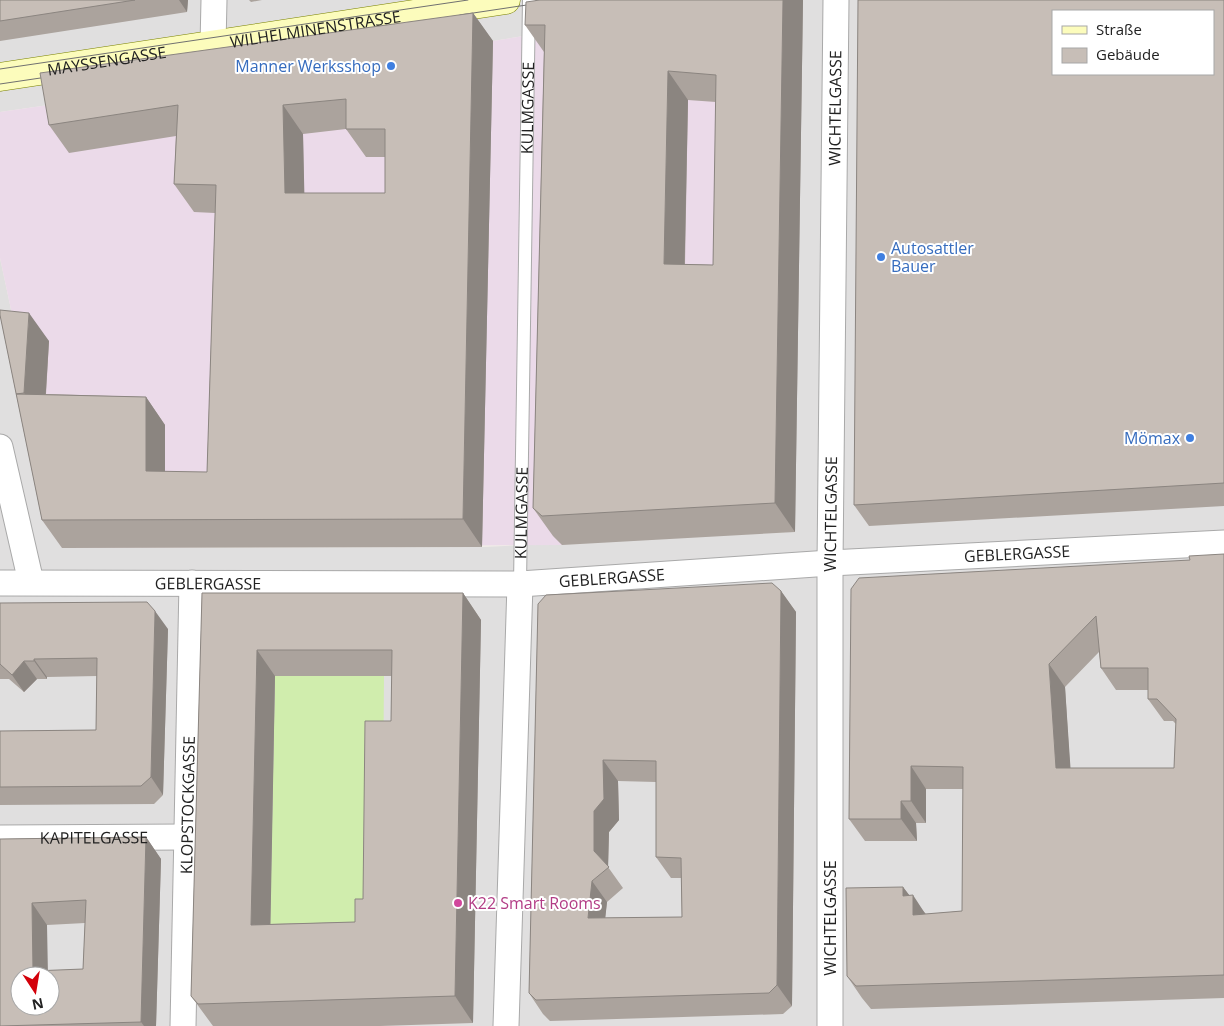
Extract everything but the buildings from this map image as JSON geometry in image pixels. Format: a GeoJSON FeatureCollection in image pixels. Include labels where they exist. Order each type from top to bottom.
{"type":"FeatureCollection","features":[{"type":"Feature","properties":{"kind":"street"},"geometry":{"type":"LineString","coordinates":[[213,45],[214,0]]}},
{"type":"Feature","properties":{"kind":"street","name":"WILHELMINENSTRASSE"},"geometry":{"type":"LineString","coordinates":[[213,45],[506,0]]}},
{"type":"Feature","properties":{"kind":"street","name":"WICHTELGASSE"},"geometry":{"type":"LineString","coordinates":[[830,1026],[830,564],[836,0]]}},
{"type":"Feature","properties":{"kind":"street","name":"MAYSSENGASSE"},"geometry":{"type":"LineString","coordinates":[[0,77],[213,45]]}},
{"type":"Feature","properties":{"kind":"street"},"geometry":{"type":"LineString","coordinates":[[0,447],[31,582]]}},
{"type":"Feature","properties":{"kind":"street","name":"GEBLERGASSE"},"geometry":{"type":"LineString","coordinates":[[0,582],[520,584],[830,564],[1224,543]]}},
{"type":"Feature","properties":{"kind":"street","name":"KLOPSTOCKGASSE"},"geometry":{"type":"LineString","coordinates":[[183,1026],[192,583]]}},
{"type":"Feature","properties":{"kind":"street","name":"KULMGASSE"},"geometry":{"type":"LineString","coordinates":[[506,1026],[520,584]]}},
{"type":"Feature","properties":{"kind":"street","name":"KAPITELGASSE"},"geometry":{"type":"LineString","coordinates":[[0,838],[186,837]]}},
{"type":"Feature","properties":{"kind":"lane","name":"KULMGASSE"},"geometry":{"type":"LineString","coordinates":[[520,584],[529,0]]}},
{"type":"Feature","properties":{"kind":"shaded area"},"geometry":{"type":"Polygon","coordinates":[[[0,0],[748,0],[493,41],[0,112],[0,0]]]}},
{"type":"Feature","properties":{"kind":"shaded area"},"geometry":{"type":"Polygon","coordinates":[[[748,0],[795,438],[562,545],[62,548],[0,258],[0,112],[493,41],[748,0]]]}},
{"type":"Feature","properties":{"kind":"shaded area"},"geometry":{"type":"Polygon","coordinates":[[[803,0],[1224,0],[1224,1026],[0,1026],[0,258],[62,548],[482,547],[788,532],[803,0]]]}},
{"type":"Feature","properties":{"kind":"green space"},"geometry":{"type":"Polygon","coordinates":[[[275,676],[384,676],[382,926],[269,977],[275,676]]]}},
{"type":"Feature","properties":{"kind":"tram line"},"geometry":{"type":"LineString","coordinates":[[0,69],[468,0]]}},
{"type":"Feature","properties":{"kind":"tram line"},"geometry":{"type":"LineString","coordinates":[[460,15],[560,0]]}},
{"type":"Feature","properties":{"kind":"tram line"},"geometry":{"type":"LineString","coordinates":[[0,84],[54,76]]}},
{"type":"Feature","properties":{"kind":"place","name":"Manner Werksshop"},"geometry":{"type":"Point","coordinates":[391,66]}},
{"type":"Feature","properties":{"kind":"place","name":"Autosattler Bauer"},"geometry":{"type":"Point","coordinates":[881,257]}},
{"type":"Feature","properties":{"kind":"place","name":"Mömax"},"geometry":{"type":"Point","coordinates":[1190,438]}},
{"type":"Feature","properties":{"kind":"place","name":"K22 Smart Rooms"},"geometry":{"type":"Point","coordinates":[458,903]}}]}
